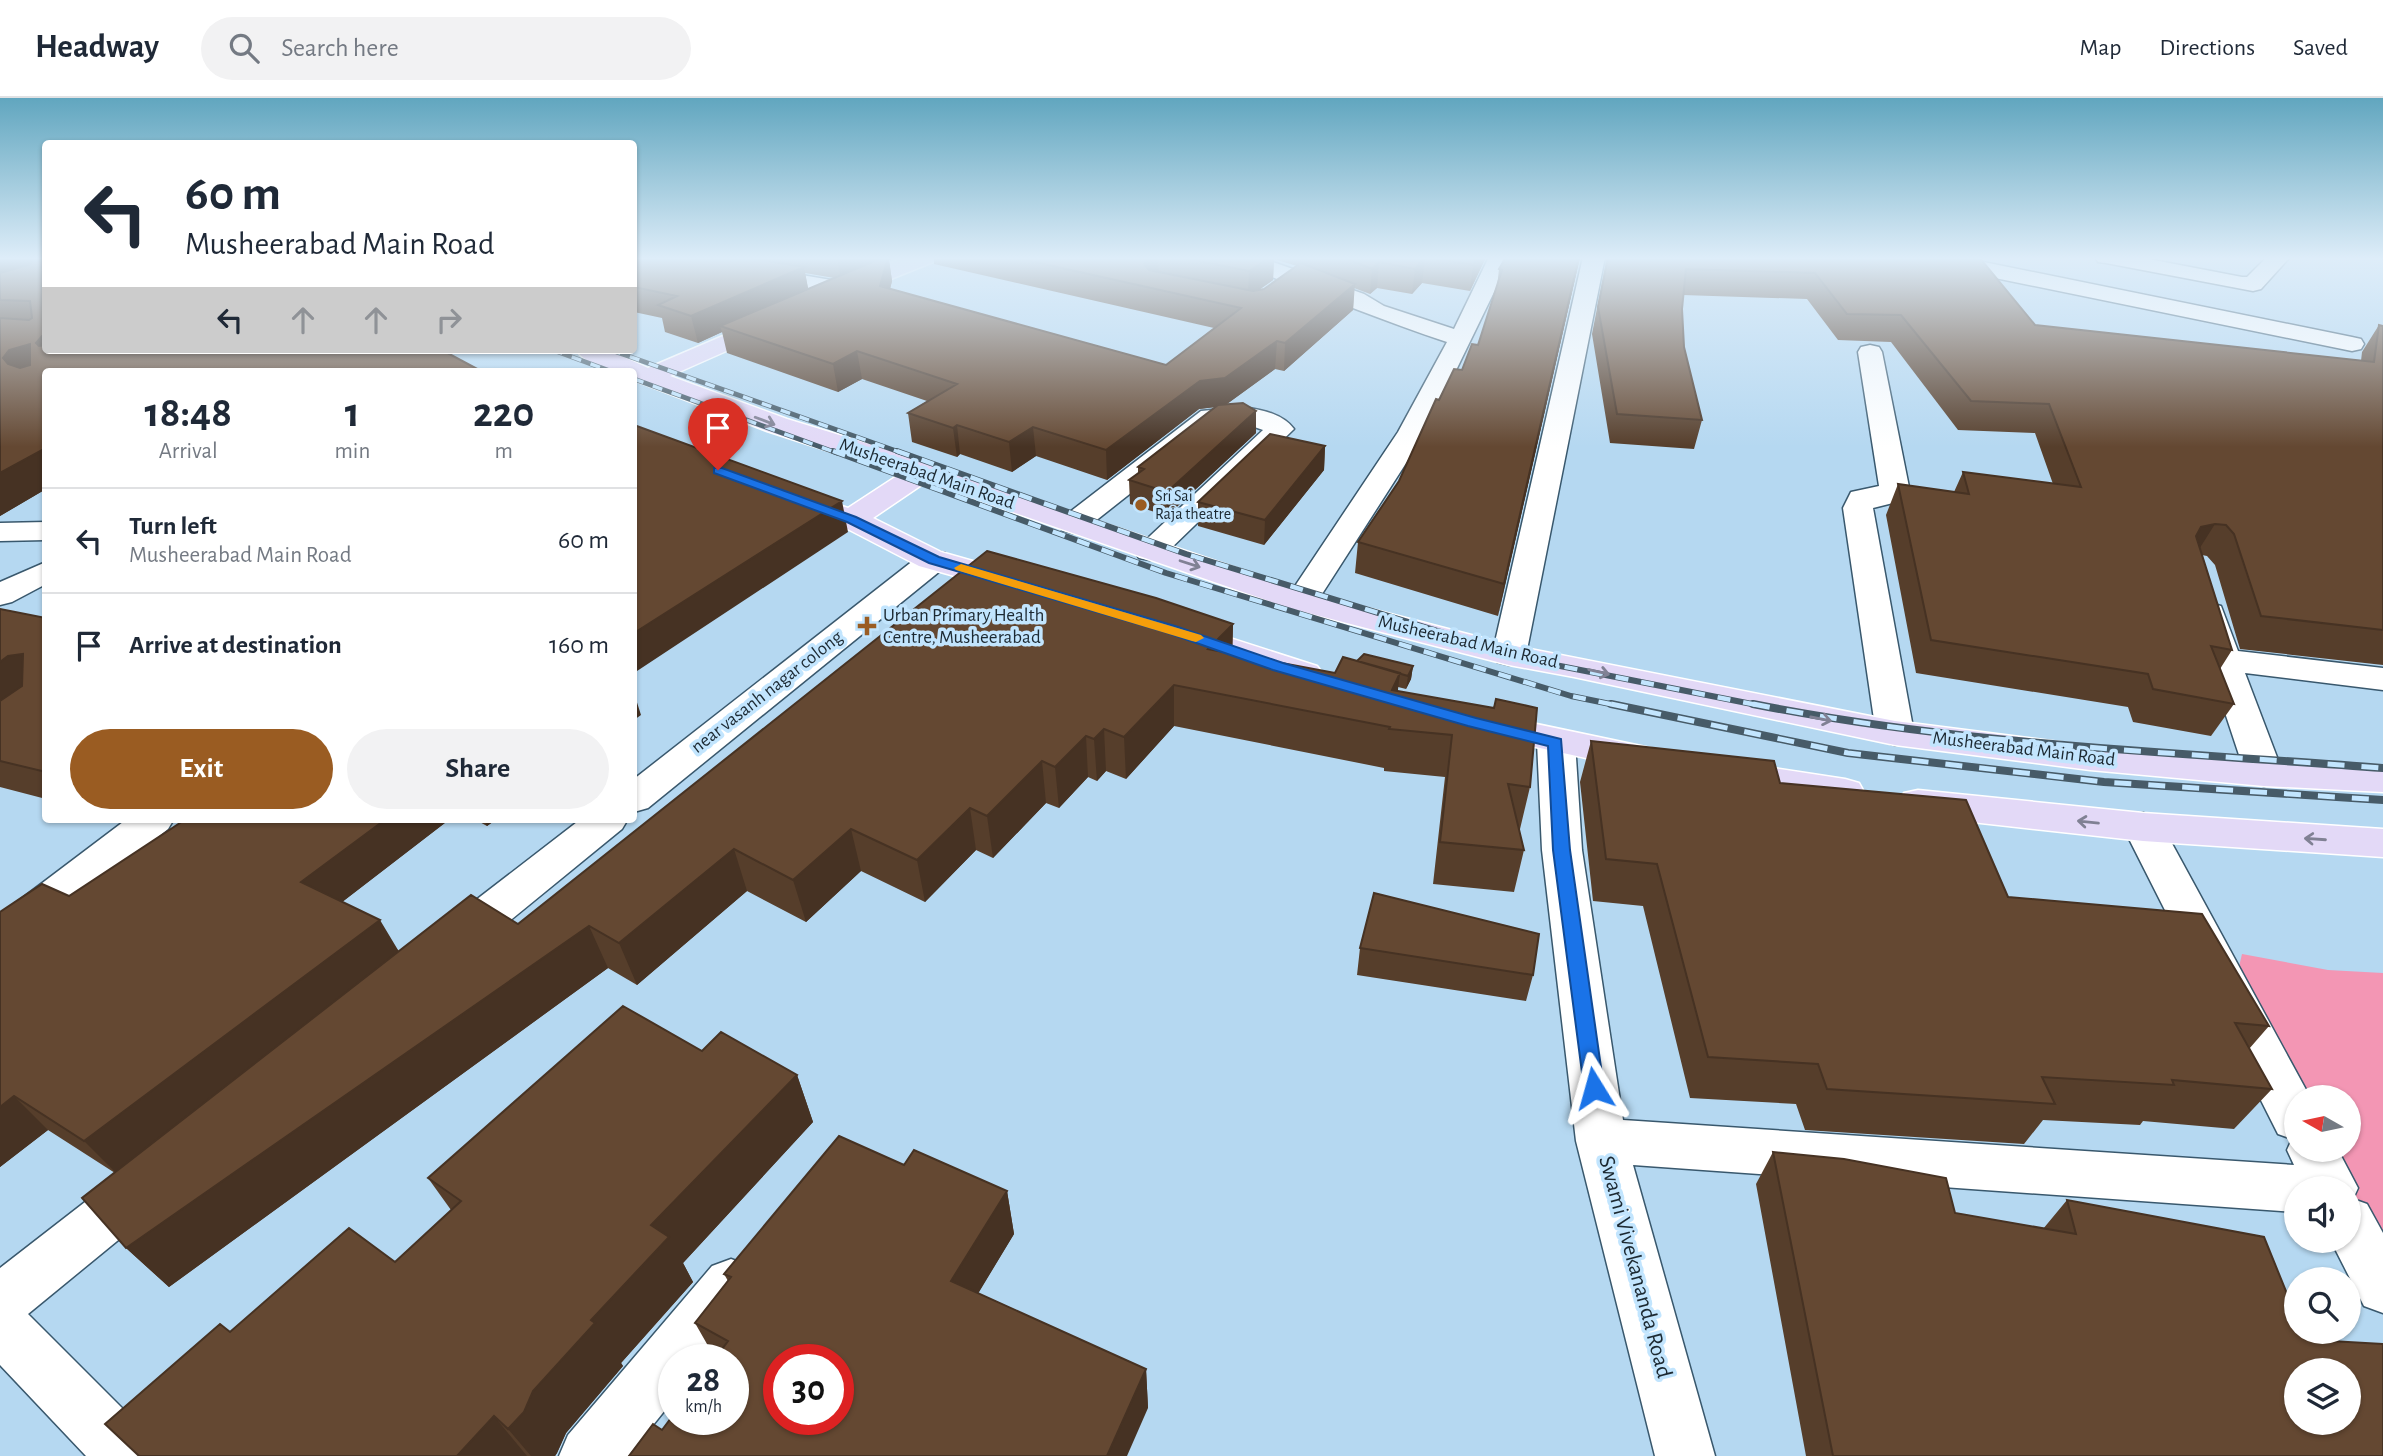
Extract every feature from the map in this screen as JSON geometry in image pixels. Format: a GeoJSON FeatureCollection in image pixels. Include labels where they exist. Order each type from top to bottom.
{"type":"FeatureCollection","features":[{"type":"Feature","properties":{"kind":"main road"},"geometry":{"type":"LineString","coordinates":[[648,377],[775,320]]}},
{"type":"Feature","properties":{"kind":"main road","name":"Musheerabad Main Road"},"geometry":{"type":"LineString","coordinates":[[597,354],[628,368]]}},
{"type":"Feature","properties":{"kind":"main road","name":"Musheerabad Main Road"},"geometry":{"type":"LineString","coordinates":[[637,372],[777,425],[1301,601],[1509,655],[1895,733],[2090,758],[2264,773],[2383,779]]}},
{"type":"Feature","properties":{"kind":"main road"},"geometry":{"type":"LineString","coordinates":[[851,519],[922,472]]}},
{"type":"Feature","properties":{"kind":"main road"},"geometry":{"type":"LineString","coordinates":[[771,490],[851,519],[934,560],[1041,591]]}},
{"type":"Feature","properties":{"kind":"main road"},"geometry":{"type":"LineString","coordinates":[[1146,621],[1330,681]]}},
{"type":"Feature","properties":{"kind":"main road"},"geometry":{"type":"LineString","coordinates":[[1448,715],[1556,742],[1685,767],[1881,797],[2143,827],[2383,843]]}},
{"type":"Feature","properties":{"kind":"street"},"geometry":{"type":"LineString","coordinates":[[1404,320],[1461,339]]}},
{"type":"Feature","properties":{"kind":"street"},"geometry":{"type":"LineString","coordinates":[[1301,601],[1412,432],[1470,320]]}},
{"type":"Feature","properties":{"kind":"street"},"geometry":{"type":"LineString","coordinates":[[1509,655],[1580,320]]}},
{"type":"Feature","properties":{"kind":"street"},"geometry":{"type":"LineString","coordinates":[[2244,320],[2352,344]]}},
{"type":"Feature","properties":{"kind":"street"},"geometry":{"type":"LineString","coordinates":[[1870,352],[1894,487],[1887,496],[1861,498],[1858,508],[1895,733]]}},
{"type":"Feature","properties":{"kind":"street"},"geometry":{"type":"LineString","coordinates":[[1073,524],[1210,417],[1243,415],[1261,418],[1280,429],[1150,551]]}},
{"type":"Feature","properties":{"kind":"street"},"geometry":{"type":"LineString","coordinates":[[0,532],[42,531]]}},
{"type":"Feature","properties":{"kind":"street","name":"near vasanh nagar colong"},"geometry":{"type":"LineString","coordinates":[[637,797],[934,560]]}},
{"type":"Feature","properties":{"kind":"street"},"geometry":{"type":"LineString","coordinates":[[0,596],[42,573]]}},
{"type":"Feature","properties":{"kind":"street"},"geometry":{"type":"LineString","coordinates":[[2200,579],[2223,660],[2264,773]]}},
{"type":"Feature","properties":{"kind":"street"},"geometry":{"type":"LineString","coordinates":[[2223,660],[2383,679]]}},
{"type":"Feature","properties":{"kind":"street","name":"Swami Vivekananda Road"},"geometry":{"type":"LineString","coordinates":[[1556,742],[1562,850],[1601,1141],[1685,1456]]}},
{"type":"Feature","properties":{"kind":"street"},"geometry":{"type":"LineString","coordinates":[[0,939],[148,823]]}},
{"type":"Feature","properties":{"kind":"street"},"geometry":{"type":"LineString","coordinates":[[424,966],[603,823]]}},
{"type":"Feature","properties":{"kind":"street"},"geometry":{"type":"LineString","coordinates":[[2143,827],[2284,1096]]}},
{"type":"Feature","properties":{"kind":"street"},"geometry":{"type":"LineString","coordinates":[[1601,1141],[2284,1188]]}},
{"type":"Feature","properties":{"kind":"street"},"geometry":{"type":"LineString","coordinates":[[0,1302],[174,1164]]}},
{"type":"Feature","properties":{"kind":"street"},"geometry":{"type":"LineString","coordinates":[[589,1456],[764,1245]]}},
{"type":"Feature","properties":{"kind":"street"},"geometry":{"type":"LineString","coordinates":[[2361,1246],[2383,1287]]}},
{"type":"Feature","properties":{"kind":"street"},"geometry":{"type":"LineString","coordinates":[[0,1325],[128,1456]]}},
{"type":"Feature","properties":{"kind":"shaded area"},"geometry":{"type":"Polygon","coordinates":[[[2242,954],[2328,970],[2383,973],[2383,1251],[2361,1211],[2361,1176],[2341,1176],[2334,1162],[2361,1162],[2361,1085],[2290,1085],[2263,1037],[2237,975],[2242,954]]]}},
{"type":"Feature","properties":{"kind":"building"},"geometry":{"type":"Polygon","coordinates":[[[0,320],[42,320],[42,336],[36,343],[42,346],[42,354],[449,354],[475,368],[42,368],[42,450],[0,473],[0,320]],[[30,344],[9,350],[3,358],[8,364],[20,368],[30,365],[30,344]]]}},
{"type":"Feature","properties":{"kind":"building"},"geometry":{"type":"Polygon","coordinates":[[[733,320],[1004,320],[1166,365],[1225,320],[1312,320],[1285,343],[1277,341],[1225,378],[1200,381],[1106,450],[1033,427],[1009,442],[957,425],[953,428],[908,413],[957,384],[857,351],[833,364],[720,326],[733,320]]]}},
{"type":"Feature","properties":{"kind":"building"},"geometry":{"type":"Polygon","coordinates":[[[1486,320],[1564,320],[1504,584],[1358,542],[1399,481],[1436,399],[1439,400],[1454,369],[1462,370],[1472,344],[1478,345],[1486,320]]]}},
{"type":"Feature","properties":{"kind":"building"},"geometry":{"type":"Polygon","coordinates":[[[1600,320],[1683,320],[1684,347],[1702,420],[1617,414],[1600,320]]]}},
{"type":"Feature","properties":{"kind":"building"},"geometry":{"type":"Polygon","coordinates":[[[1905,320],[2031,320],[2035,325],[2374,362],[2379,325],[2383,326],[2383,630],[2261,616],[2234,534],[2226,525],[2215,524],[2201,527],[2196,536],[2232,650],[2211,646],[2234,704],[2153,689],[2148,674],[1931,640],[1898,484],[1969,494],[1963,472],[2081,487],[2049,404],[1971,401],[1905,320]]]}},
{"type":"Feature","properties":{"kind":"building"},"geometry":{"type":"Polygon","coordinates":[[[1243,403],[1256,411],[1167,492],[1129,480],[1144,469],[1138,467],[1218,405],[1243,403]]]}},
{"type":"Feature","properties":{"kind":"building"},"geometry":{"type":"Polygon","coordinates":[[[637,426],[842,501],[637,631],[637,426]]]}},
{"type":"Feature","properties":{"kind":"building"},"geometry":{"type":"Polygon","coordinates":[[[1270,434],[1325,446],[1265,520],[1198,502],[1270,434]]]}},
{"type":"Feature","properties":{"kind":"building"},"geometry":{"type":"Polygon","coordinates":[[[987,551],[1156,598],[1233,624],[1208,649],[1335,673],[1343,657],[1400,673],[1392,690],[1494,708],[1496,699],[1537,708],[1530,787],[1508,784],[1524,850],[1440,842],[1452,735],[1389,729],[1390,727],[1174,685],[1124,737],[1104,729],[1094,739],[1086,736],[1055,767],[1042,761],[987,816],[970,808],[917,860],[851,829],[793,880],[734,849],[619,943],[589,926],[126,1248],[82,1198],[471,895],[518,924],[987,551]]]}},
{"type":"Feature","properties":{"kind":"building"},"geometry":{"type":"Polygon","coordinates":[[[0,609],[42,617],[42,771],[0,761],[0,701],[22,686],[23,654],[8,656],[0,662],[0,609]]]}},
{"type":"Feature","properties":{"kind":"building"},"geometry":{"type":"Polygon","coordinates":[[[1364,654],[1413,666],[1408,676],[1357,661],[1364,654]]]}},
{"type":"Feature","properties":{"kind":"building"},"geometry":{"type":"Polygon","coordinates":[[[1591,741],[1774,761],[1780,783],[1966,800],[2008,897],[2202,914],[2269,1026],[2235,1023],[2272,1089],[2172,1080],[2174,1085],[2042,1077],[2055,1104],[1827,1089],[1818,1064],[1708,1057],[1657,864],[1606,859],[1591,741]]]}},
{"type":"Feature","properties":{"kind":"building"},"geometry":{"type":"Polygon","coordinates":[[[180,823],[381,823],[301,882],[380,920],[84,1141],[14,1096],[0,1107],[0,912],[42,884],[69,896],[180,823]]]}},
{"type":"Feature","properties":{"kind":"building"},"geometry":{"type":"Polygon","coordinates":[[[1374,893],[1539,934],[1533,975],[1360,948],[1374,893]]]}},
{"type":"Feature","properties":{"kind":"building"},"geometry":{"type":"Polygon","coordinates":[[[623,1006],[702,1051],[721,1032],[797,1075],[651,1225],[669,1237],[591,1320],[595,1323],[533,1391],[524,1412],[508,1429],[494,1416],[457,1456],[139,1456],[105,1424],[220,1324],[230,1332],[349,1228],[395,1262],[461,1201],[428,1178],[623,1006]]]}},
{"type":"Feature","properties":{"kind":"building"},"geometry":{"type":"Polygon","coordinates":[[[839,1136],[904,1165],[914,1150],[1007,1191],[951,1281],[1146,1369],[1107,1456],[629,1456],[653,1424],[658,1427],[658,1435],[749,1435],[749,1344],[726,1344],[728,1341],[695,1323],[731,1277],[724,1274],[839,1136]]]}},
{"type":"Feature","properties":{"kind":"building"},"geometry":{"type":"Polygon","coordinates":[[[1773,1152],[1844,1159],[1946,1178],[1955,1213],[2076,1234],[2067,1200],[2264,1237],[2284,1286],[2284,1344],[2383,1344],[2383,1456],[1833,1456],[1773,1152]]]}},
{"type":"Feature","properties":{"kind":"railway"},"geometry":{"type":"LineString","coordinates":[[564,354],[602,368]]}},
{"type":"Feature","properties":{"kind":"railway"},"geometry":{"type":"LineString","coordinates":[[622,354],[902,453]]}},
{"type":"Feature","properties":{"kind":"railway"},"geometry":{"type":"LineString","coordinates":[[637,380],[837,453]]}},
{"type":"Feature","properties":{"kind":"railway"},"geometry":{"type":"LineString","coordinates":[[833,451],[1166,573],[1571,696],[1620,706]]}},
{"type":"Feature","properties":{"kind":"railway"},"geometry":{"type":"LineString","coordinates":[[897,451],[1186,554],[1535,661],[1762,706]]}},
{"type":"Feature","properties":{"kind":"railway"},"geometry":{"type":"LineString","coordinates":[[1611,704],[1848,753],[2104,782],[2383,800]]}},
{"type":"Feature","properties":{"kind":"railway"},"geometry":{"type":"LineString","coordinates":[[1753,704],[1831,718],[1987,738],[2383,768]]}},
{"type":"Feature","properties":{"kind":"slow traffic"},"geometry":{"type":"LineString","coordinates":[[961,568],[1196,638]]}},
{"type":"Feature","properties":{"kind":"place","name":"Sri Sai Raja theatre"},"geometry":{"type":"Point","coordinates":[1141,505]}},
{"type":"Feature","properties":{"kind":"place","name":"Urban Primary Health Centre, Musheerabad"},"geometry":{"type":"Point","coordinates":[867,626]}},
{"type":"Feature","properties":{"kind":"route"},"geometry":{"type":"LineString","coordinates":[[718,470],[851,519],[934,560],[1170,629],[1278,667],[1474,723],[1556,742],[1562,850],[1594,1088]]}}]}
